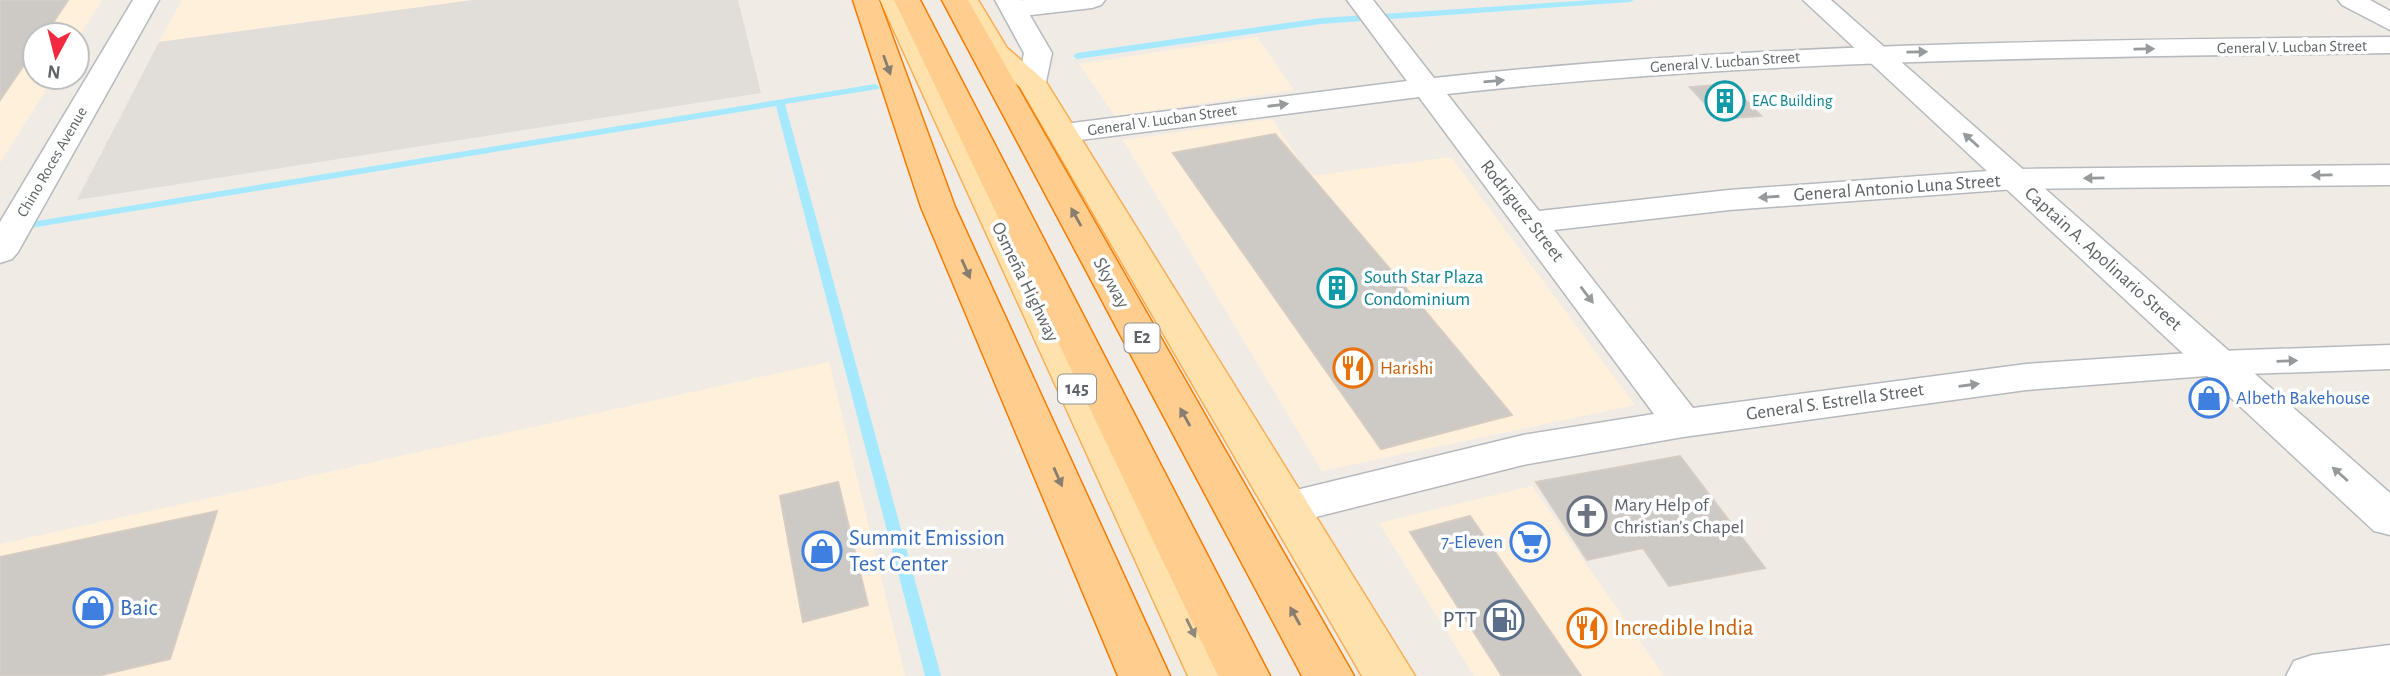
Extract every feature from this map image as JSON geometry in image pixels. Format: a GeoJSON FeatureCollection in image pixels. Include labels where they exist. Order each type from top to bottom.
{"type":"FeatureCollection","features":[{"type":"Feature","properties":{"kind":"highway"},"geometry":{"type":"LineString","coordinates":[[866,0],[938,207],[1144,676]]}},
{"type":"Feature","properties":{"kind":"highway"},"geometry":{"type":"LineString","coordinates":[[907,0],[1244,676]]}},
{"type":"Feature","properties":{"kind":"highway","name":"Skyway"},"geometry":{"type":"LineString","coordinates":[[955,0],[1328,676]]}},
{"type":"Feature","properties":{"kind":"main road","name":"Osmeña Highway"},"geometry":{"type":"LineString","coordinates":[[893,0],[1214,676]]}},
{"type":"Feature","properties":{"kind":"main road"},"geometry":{"type":"LineString","coordinates":[[965,0],[996,53],[1032,82],[1065,134],[1389,676]]}},
{"type":"Feature","properties":{"kind":"street","name":"Chino Roces Avenue"},"geometry":{"type":"LineString","coordinates":[[0,252],[146,0]]}},
{"type":"Feature","properties":{"kind":"street"},"geometry":{"type":"LineString","coordinates":[[1032,82],[1038,53],[1011,5],[1092,0]]}},
{"type":"Feature","properties":{"kind":"street","name":"Captain A. Apolinario Street"},"geometry":{"type":"LineString","coordinates":[[1817,0],[2390,519]]}},
{"type":"Feature","properties":{"kind":"street"},"geometry":{"type":"LineString","coordinates":[[2351,0],[2390,22]]}},
{"type":"Feature","properties":{"kind":"street","name":"Rodriguez Street"},"geometry":{"type":"LineString","coordinates":[[1369,12],[1683,423]]}},
{"type":"Feature","properties":{"kind":"street","name":"General V. Lucban Street"},"geometry":{"type":"LineString","coordinates":[[1065,134],[1426,87],[1658,66],[1875,53],[2390,46]]}},
{"type":"Feature","properties":{"kind":"street","name":"General Antonio Luna Street"},"geometry":{"type":"LineString","coordinates":[[1531,222],[1729,200],[2015,179],[2390,175]]}},
{"type":"Feature","properties":{"kind":"street","name":"General S. Estrella Street"},"geometry":{"type":"LineString","coordinates":[[1288,508],[1523,450],[1683,423],[2026,377],[2218,363],[2390,357]]}},
{"type":"Feature","properties":{"kind":"street"},"geometry":{"type":"LineString","coordinates":[[2312,676],[2390,666]]}},
{"type":"Feature","properties":{"kind":"shaded area"},"geometry":{"type":"Polygon","coordinates":[[[0,0],[102,0],[89,21],[21,21],[21,91],[45,91],[0,163],[0,0]]]}},
{"type":"Feature","properties":{"kind":"shaded area"},"geometry":{"type":"Polygon","coordinates":[[[182,0],[473,0],[159,42],[182,0]]]}},
{"type":"Feature","properties":{"kind":"shaded area"},"geometry":{"type":"Polygon","coordinates":[[[473,0],[738,0],[761,93],[77,200],[159,42],[473,0]]]}},
{"type":"Feature","properties":{"kind":"shaded area"},"geometry":{"type":"Polygon","coordinates":[[[1257,37],[1294,90],[1115,116],[1079,64],[1257,37]]]}},
{"type":"Feature","properties":{"kind":"shaded area"},"geometry":{"type":"Polygon","coordinates":[[[1272,119],[1310,176],[1451,157],[1635,405],[1322,471],[1123,140],[1272,119]]]}},
{"type":"Feature","properties":{"kind":"shaded area"},"geometry":{"type":"Polygon","coordinates":[[[829,362],[905,676],[0,676],[0,544],[829,362]]]}},
{"type":"Feature","properties":{"kind":"shaded area"},"geometry":{"type":"Polygon","coordinates":[[[1532,486],[1664,676],[1474,676],[1379,523],[1532,486]]]}},
{"type":"Feature","properties":{"kind":"building"},"geometry":{"type":"Polygon","coordinates":[[[0,0],[68,0],[54,21],[21,21],[21,69],[0,100],[0,0]]]}},
{"type":"Feature","properties":{"kind":"building","name":"EAC Building"},"geometry":{"type":"Polygon","coordinates":[[[1730,84],[1761,116],[1719,119],[1690,87],[1730,84]]]}},
{"type":"Feature","properties":{"kind":"building","name":"South Star Plaza Condominium"},"geometry":{"type":"Polygon","coordinates":[[[1275,134],[1512,415],[1381,449],[1173,153],[1275,134]]]}},
{"type":"Feature","properties":{"kind":"building"},"geometry":{"type":"Polygon","coordinates":[[[1680,456],[1765,568],[1669,586],[1643,548],[1587,560],[1536,482],[1680,456]]]}},
{"type":"Feature","properties":{"kind":"building","name":"Summit Emission Test Center"},"geometry":{"type":"Polygon","coordinates":[[[838,482],[868,605],[803,622],[780,496],[838,482]]]}},
{"type":"Feature","properties":{"kind":"building","name":"Baic"},"geometry":{"type":"Polygon","coordinates":[[[217,511],[170,659],[97,676],[0,676],[0,557],[217,511]]]}},
{"type":"Feature","properties":{"kind":"building","name":"PTT"},"geometry":{"type":"Polygon","coordinates":[[[1470,516],[1581,676],[1502,676],[1410,532],[1470,516]]]}},
{"type":"Feature","properties":{"kind":"waterway"},"geometry":{"type":"LineString","coordinates":[[1077,56],[1321,21],[1630,0]]}},
{"type":"Feature","properties":{"kind":"waterway"},"geometry":{"type":"LineString","coordinates":[[780,103],[875,87]]}},
{"type":"Feature","properties":{"kind":"waterway"},"geometry":{"type":"LineString","coordinates":[[0,230],[780,103]]}},
{"type":"Feature","properties":{"kind":"waterway"},"geometry":{"type":"LineString","coordinates":[[780,103],[933,676]]}},
{"type":"Feature","properties":{"kind":"place","name":"EAC Building"},"geometry":{"type":"Point","coordinates":[1725,101]}},
{"type":"Feature","properties":{"kind":"place","name":"South Star Plaza Condominium"},"geometry":{"type":"Point","coordinates":[1337,288]}},
{"type":"Feature","properties":{"kind":"place","name":"Harishi"},"geometry":{"type":"Point","coordinates":[1353,368]}},
{"type":"Feature","properties":{"kind":"place","name":"Albeth Bakehouse"},"geometry":{"type":"Point","coordinates":[2209,398]}},
{"type":"Feature","properties":{"kind":"place","name":"Mary Help of Christian's Chapel"},"geometry":{"type":"Point","coordinates":[1587,516]}},
{"type":"Feature","properties":{"kind":"place","name":"7-Eleven"},"geometry":{"type":"Point","coordinates":[1530,542]}},
{"type":"Feature","properties":{"kind":"place","name":"Summit Emission Test Center"},"geometry":{"type":"Point","coordinates":[822,551]}},
{"type":"Feature","properties":{"kind":"place","name":"Baic"},"geometry":{"type":"Point","coordinates":[93,608]}},
{"type":"Feature","properties":{"kind":"place","name":"PTT"},"geometry":{"type":"Point","coordinates":[1504,620]}},
{"type":"Feature","properties":{"kind":"place","name":"Incredible India"},"geometry":{"type":"Point","coordinates":[1587,628]}}]}
